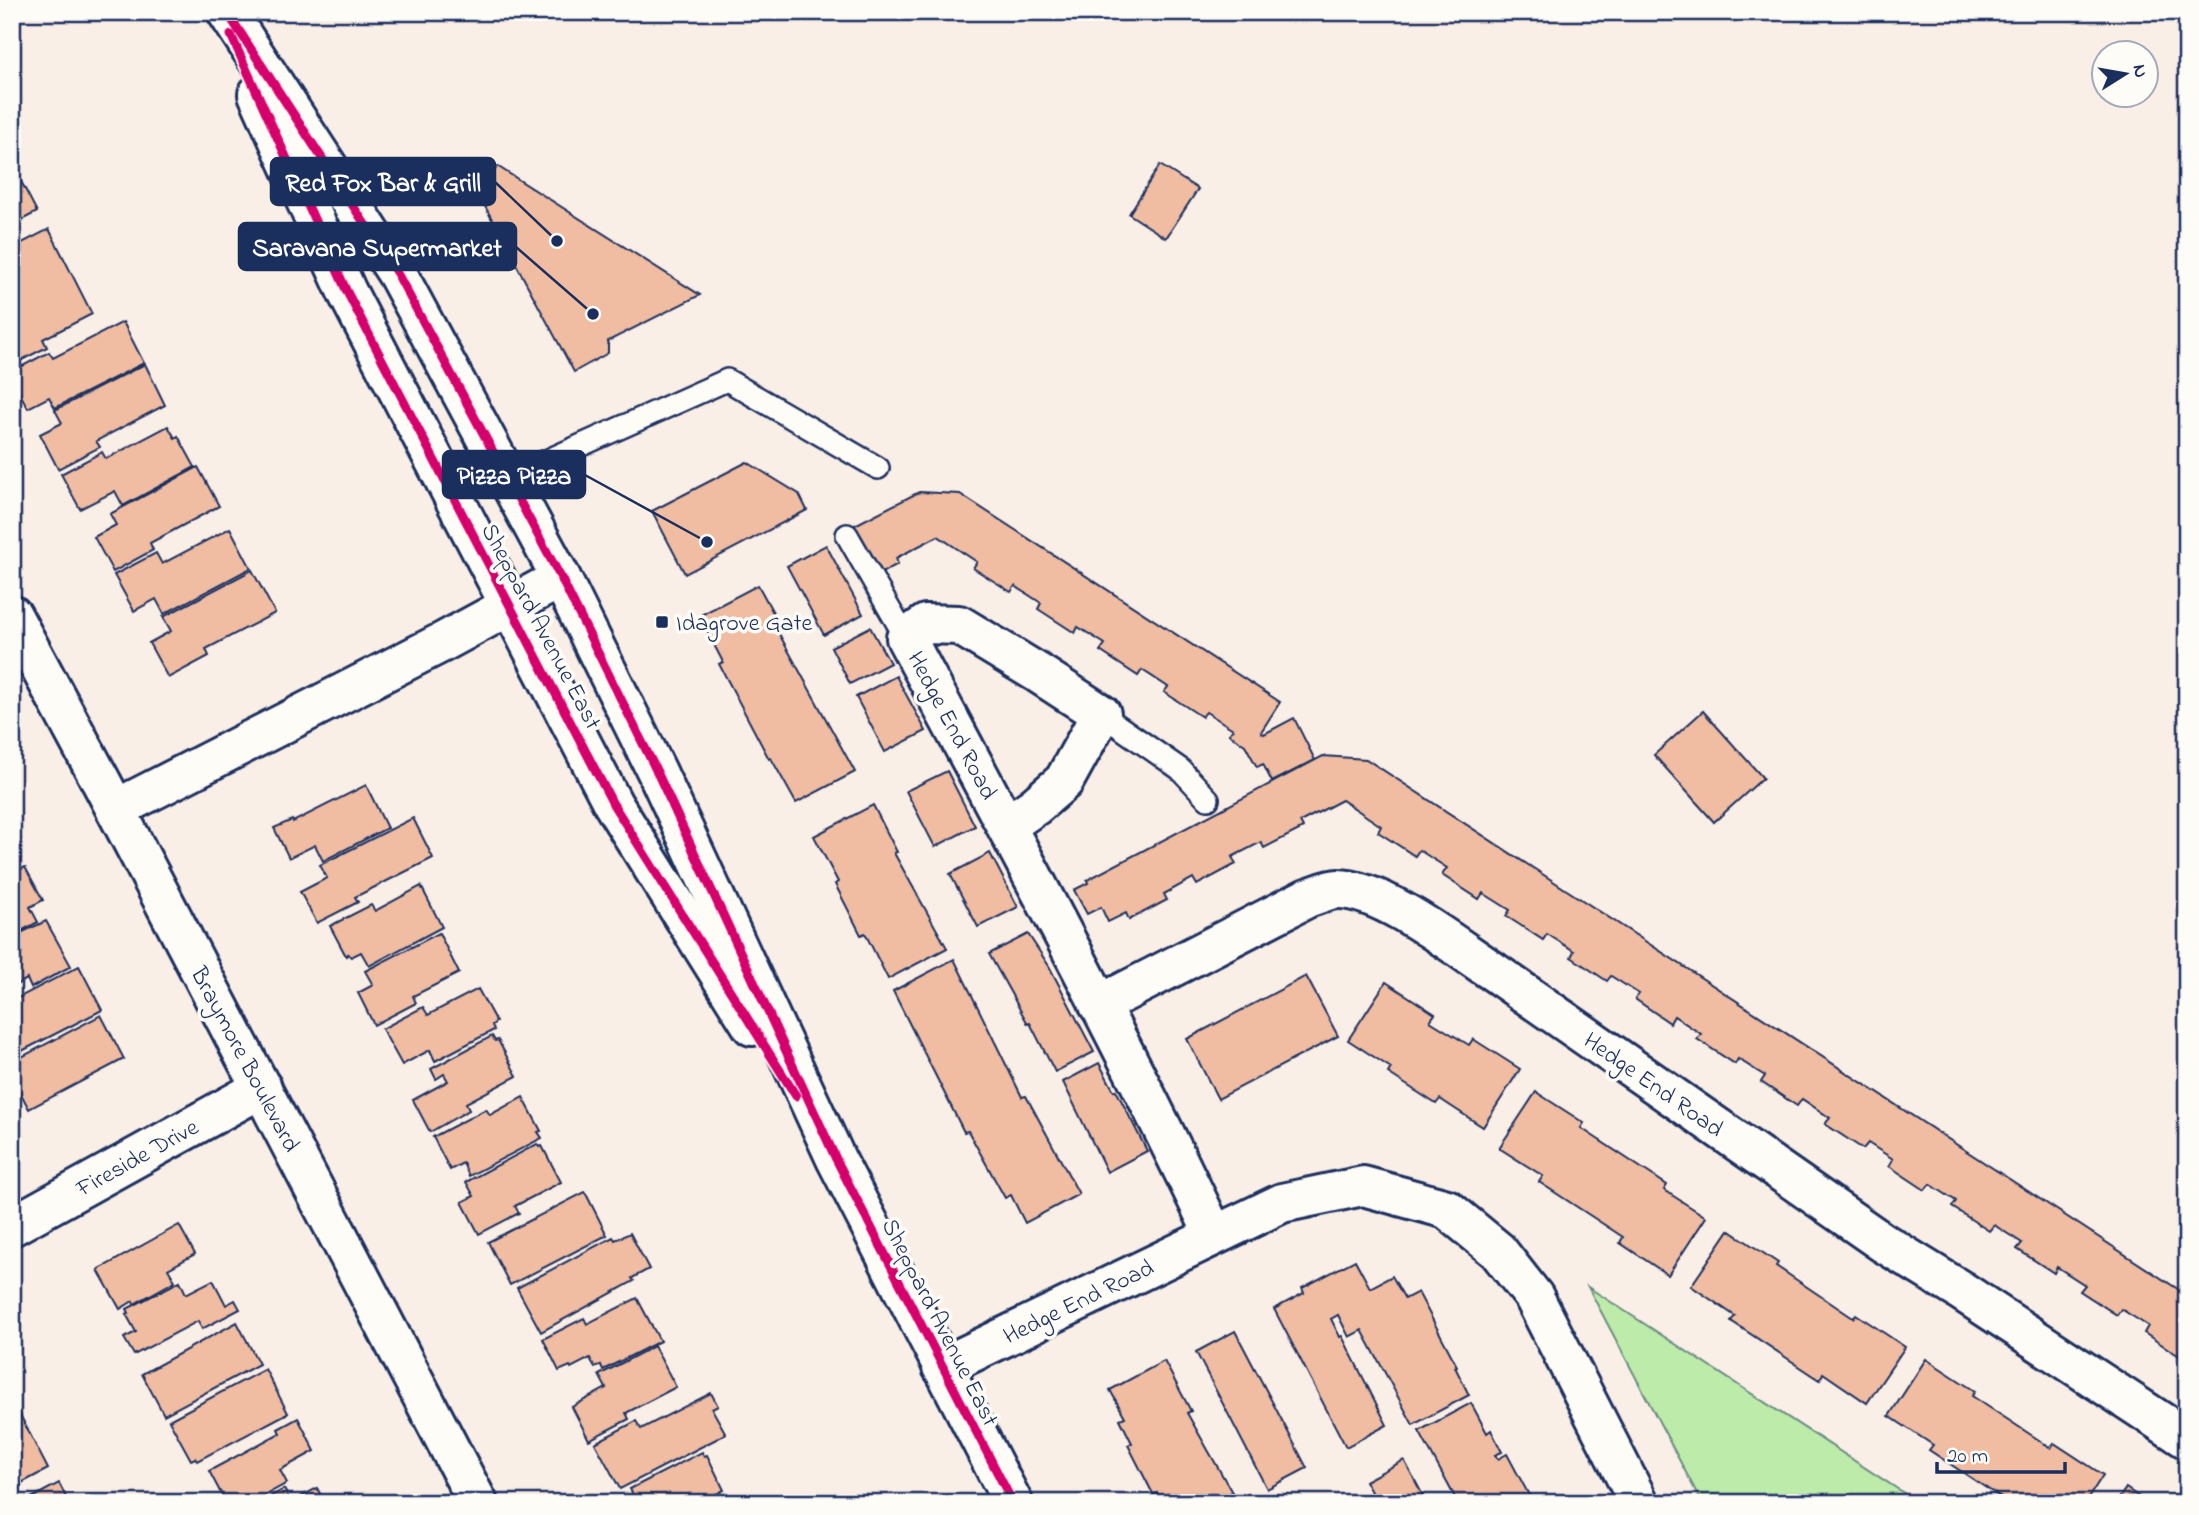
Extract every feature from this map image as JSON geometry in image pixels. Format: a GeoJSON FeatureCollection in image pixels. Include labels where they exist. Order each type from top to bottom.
{"type":"FeatureCollection","features":[{"type":"Feature","properties":{"kind":"street","name":"Sheppard Avenue East"},"geometry":{"type":"LineString","coordinates":[[221,12],[347,292],[613,804],[836,1159]]}},
{"type":"Feature","properties":{"kind":"street","name":"Sheppard Avenue East"},"geometry":{"type":"LineString","coordinates":[[227,12],[398,275],[561,578],[657,772],[836,1159],[1013,1503]]}},
{"type":"Feature","properties":{"kind":"street"},"geometry":{"type":"LineString","coordinates":[[116,809],[443,642],[561,578]]}},
{"type":"Feature","properties":{"kind":"street","name":"Braymore Boulevard"},"geometry":{"type":"LineString","coordinates":[[12,615],[478,1503]]}},
{"type":"Feature","properties":{"kind":"street","name":"Hedge End Road"},"geometry":{"type":"LineString","coordinates":[[1006,826],[1064,781],[1101,714],[959,625],[926,624],[906,638],[1099,1005],[1214,1234]]}},
{"type":"Feature","properties":{"kind":"street","name":"Hedge End Road"},"geometry":{"type":"LineString","coordinates":[[1099,1005],[1307,898],[1337,889],[1369,894],[1452,944],[1882,1242],[1982,1304],[2187,1439]]}},
{"type":"Feature","properties":{"kind":"street","name":"Fireside Drive"},"geometry":{"type":"LineString","coordinates":[[12,1226],[262,1088]]}},
{"type":"Feature","properties":{"kind":"street","name":"Hedge End Road"},"geometry":{"type":"LineString","coordinates":[[942,1367],[1282,1203],[1363,1186],[1447,1209],[1498,1251],[1534,1297],[1639,1503]]}},
{"type":"Feature","properties":{"kind":"lane"},"geometry":{"type":"LineString","coordinates":[[508,478],[727,380],[878,468]]}},
{"type":"Feature","properties":{"kind":"lane"},"geometry":{"type":"LineString","coordinates":[[847,535],[906,638]]}},
{"type":"Feature","properties":{"kind":"lane","name":"Hedge End Road"},"geometry":{"type":"LineString","coordinates":[[1101,714],[1180,769],[1208,799]]}},
{"type":"Feature","properties":{"kind":"green space"},"geometry":{"type":"Polygon","coordinates":[[[1588,1287],[1919,1503],[1702,1503],[1588,1287]]]}},
{"type":"Feature","properties":{"kind":"building"},"geometry":{"type":"Polygon","coordinates":[[[12,164],[37,212],[12,225],[12,164]]]}},
{"type":"Feature","properties":{"kind":"building"},"geometry":{"type":"Polygon","coordinates":[[[1160,165],[1198,189],[1166,238],[1129,214],[1160,165]]]}},
{"type":"Feature","properties":{"kind":"building"},"geometry":{"type":"Polygon","coordinates":[[[497,166],[700,295],[608,341],[608,353],[574,372],[480,197],[497,166]]]}},
{"type":"Feature","properties":{"kind":"building"},"geometry":{"type":"Polygon","coordinates":[[[49,229],[92,314],[43,339],[47,347],[12,365],[12,248],[49,229]]]}},
{"type":"Feature","properties":{"kind":"building"},"geometry":{"type":"Polygon","coordinates":[[[123,322],[144,363],[55,408],[49,397],[28,408],[12,380],[12,375],[17,372],[15,370],[49,352],[53,358],[123,322]]]}},
{"type":"Feature","properties":{"kind":"building"},"geometry":{"type":"Polygon","coordinates":[[[145,364],[165,405],[96,441],[100,447],[58,469],[40,434],[62,423],[55,410],[145,364]]]}},
{"type":"Feature","properties":{"kind":"building"},"geometry":{"type":"Polygon","coordinates":[[[168,426],[175,438],[178,436],[195,467],[123,506],[115,491],[80,509],[61,474],[102,452],[106,459],[168,426]]]}},
{"type":"Feature","properties":{"kind":"building"},"geometry":{"type":"Polygon","coordinates":[[[747,462],[799,494],[807,510],[685,574],[652,511],[747,462]]]}},
{"type":"Feature","properties":{"kind":"building"},"geometry":{"type":"Polygon","coordinates":[[[198,467],[219,506],[150,543],[153,550],[113,572],[94,537],[116,525],[110,514],[198,467]]]}},
{"type":"Feature","properties":{"kind":"building"},"geometry":{"type":"Polygon","coordinates":[[[919,492],[960,494],[1280,702],[1261,732],[1264,734],[1294,718],[1315,760],[1272,782],[1263,764],[1257,767],[1245,745],[1229,734],[1233,729],[1206,712],[1202,717],[1164,692],[1168,687],[1142,670],[1138,676],[1100,651],[1105,644],[1078,627],[1075,633],[1038,609],[1041,603],[1015,586],[1011,592],[973,568],[977,562],[938,536],[896,558],[898,564],[876,576],[851,527],[919,492]]]}},
{"type":"Feature","properties":{"kind":"building"},"geometry":{"type":"Polygon","coordinates":[[[230,528],[251,568],[164,614],[156,599],[134,611],[114,575],[156,553],[162,564],[230,528]]]}},
{"type":"Feature","properties":{"kind":"building"},"geometry":{"type":"Polygon","coordinates":[[[826,545],[863,614],[824,635],[787,566],[826,545]]]}},
{"type":"Feature","properties":{"kind":"building"},"geometry":{"type":"Polygon","coordinates":[[[252,570],[275,613],[206,649],[209,656],[168,678],[149,643],[171,631],[163,617],[252,570]]]}},
{"type":"Feature","properties":{"kind":"building"},"geometry":{"type":"Polygon","coordinates":[[[758,585],[782,629],[778,632],[855,772],[796,803],[771,758],[769,759],[719,664],[723,662],[699,616],[758,585]]]}},
{"type":"Feature","properties":{"kind":"building"},"geometry":{"type":"Polygon","coordinates":[[[870,627],[890,663],[850,684],[831,647],[870,627]]]}},
{"type":"Feature","properties":{"kind":"building"},"geometry":{"type":"Polygon","coordinates":[[[896,676],[926,731],[885,752],[856,697],[896,676]]]}},
{"type":"Feature","properties":{"kind":"building"},"geometry":{"type":"Polygon","coordinates":[[[1703,711],[1763,778],[1714,822],[1654,755],[1703,711]]]}},
{"type":"Feature","properties":{"kind":"building"},"geometry":{"type":"Polygon","coordinates":[[[1323,756],[1366,759],[2187,1295],[2187,1352],[2184,1351],[2181,1357],[2144,1333],[2148,1326],[2121,1309],[2117,1315],[2080,1291],[2085,1285],[2057,1267],[2054,1273],[2017,1249],[2022,1243],[1994,1225],[1989,1231],[1952,1207],[1956,1201],[1930,1184],[1925,1190],[1889,1166],[1893,1159],[1868,1143],[1863,1149],[1825,1124],[1830,1118],[1802,1099],[1797,1106],[1761,1082],[1765,1076],[1738,1059],[1735,1064],[1697,1039],[1701,1034],[1674,1016],[1670,1023],[1635,999],[1639,994],[1611,976],[1607,981],[1571,957],[1574,951],[1547,934],[1543,940],[1506,916],[1510,910],[1483,893],[1479,899],[1442,875],[1447,868],[1419,850],[1415,856],[1378,832],[1381,826],[1342,800],[1300,822],[1303,828],[1264,848],[1261,842],[1232,857],[1236,864],[1197,885],[1193,878],[1164,894],[1167,900],[1129,920],[1126,913],[1108,922],[1101,907],[1087,914],[1074,890],[1088,883],[1087,880],[1323,756]]]}},
{"type":"Feature","properties":{"kind":"building"},"geometry":{"type":"Polygon","coordinates":[[[947,771],[975,826],[935,847],[906,791],[947,771]]]}},
{"type":"Feature","properties":{"kind":"building"},"geometry":{"type":"Polygon","coordinates":[[[366,785],[387,828],[323,861],[315,845],[289,858],[274,828],[292,820],[293,822],[366,785]]]}},
{"type":"Feature","properties":{"kind":"building"},"geometry":{"type":"Polygon","coordinates":[[[873,805],[897,852],[894,853],[947,948],[888,979],[865,933],[861,935],[814,836],[873,805]]]}},
{"type":"Feature","properties":{"kind":"building"},"geometry":{"type":"Polygon","coordinates":[[[413,818],[433,858],[355,897],[358,902],[317,923],[300,892],[327,878],[320,865],[413,818]]]}},
{"type":"Feature","properties":{"kind":"building"},"geometry":{"type":"Polygon","coordinates":[[[990,853],[1018,907],[978,927],[950,874],[990,853]]]}},
{"type":"Feature","properties":{"kind":"building"},"geometry":{"type":"Polygon","coordinates":[[[25,867],[43,900],[30,907],[38,922],[12,936],[12,874],[25,867]]]}},
{"type":"Feature","properties":{"kind":"building"},"geometry":{"type":"Polygon","coordinates":[[[421,886],[442,927],[369,966],[361,952],[351,957],[348,954],[346,956],[330,926],[371,905],[375,911],[421,886]]]}},
{"type":"Feature","properties":{"kind":"building"},"geometry":{"type":"Polygon","coordinates":[[[46,921],[71,966],[31,988],[27,979],[12,987],[12,937],[46,921]]]}},
{"type":"Feature","properties":{"kind":"building"},"geometry":{"type":"Polygon","coordinates":[[[439,933],[459,973],[413,996],[416,1003],[374,1025],[358,993],[373,985],[365,971],[439,933]]]}},
{"type":"Feature","properties":{"kind":"building"},"geometry":{"type":"Polygon","coordinates":[[[1028,934],[1049,966],[1094,1052],[1055,1072],[1030,1023],[1028,1024],[989,954],[1028,934]]]}},
{"type":"Feature","properties":{"kind":"building"},"geometry":{"type":"Polygon","coordinates":[[[954,959],[1022,1097],[1026,1096],[1079,1194],[1025,1223],[1011,1195],[1005,1198],[968,1131],[964,1132],[893,991],[954,959]]]}},
{"type":"Feature","properties":{"kind":"building"},"geometry":{"type":"Polygon","coordinates":[[[79,966],[102,1010],[12,1056],[12,1001],[79,966]]]}},
{"type":"Feature","properties":{"kind":"building"},"geometry":{"type":"Polygon","coordinates":[[[1306,976],[1338,1036],[1218,1099],[1187,1039],[1306,976]]]}},
{"type":"Feature","properties":{"kind":"building"},"geometry":{"type":"Polygon","coordinates":[[[1386,982],[1435,1014],[1430,1021],[1469,1045],[1473,1039],[1520,1069],[1483,1127],[1440,1099],[1436,1104],[1388,1073],[1391,1068],[1348,1040],[1386,982]]]}},
{"type":"Feature","properties":{"kind":"building"},"geometry":{"type":"Polygon","coordinates":[[[478,989],[496,1022],[492,1025],[494,1030],[435,1061],[430,1050],[402,1065],[382,1029],[423,1007],[428,1015],[478,989]]]}},
{"type":"Feature","properties":{"kind":"building"},"geometry":{"type":"Polygon","coordinates":[[[101,1015],[124,1059],[29,1109],[12,1077],[12,1062],[101,1015]]]}},
{"type":"Feature","properties":{"kind":"building"},"geometry":{"type":"Polygon","coordinates":[[[492,1036],[495,1041],[498,1040],[517,1076],[466,1103],[469,1110],[430,1132],[413,1100],[448,1081],[444,1074],[436,1079],[431,1069],[492,1036]]]}},
{"type":"Feature","properties":{"kind":"building"},"geometry":{"type":"Polygon","coordinates":[[[1099,1063],[1147,1151],[1107,1172],[1063,1082],[1099,1063]]]}},
{"type":"Feature","properties":{"kind":"building"},"geometry":{"type":"Polygon","coordinates":[[[1536,1092],[1584,1123],[1581,1128],[1667,1185],[1664,1190],[1706,1217],[1668,1275],[1620,1243],[1623,1237],[1539,1182],[1543,1176],[1499,1148],[1536,1092]]]}},
{"type":"Feature","properties":{"kind":"building"},"geometry":{"type":"Polygon","coordinates":[[[523,1097],[542,1138],[469,1176],[463,1163],[450,1170],[433,1137],[486,1109],[490,1115],[523,1097]]]}},
{"type":"Feature","properties":{"kind":"building"},"geometry":{"type":"Polygon","coordinates":[[[537,1144],[542,1146],[561,1182],[515,1206],[519,1213],[479,1234],[462,1202],[474,1196],[466,1182],[537,1144]]]}},
{"type":"Feature","properties":{"kind":"building"},"geometry":{"type":"Polygon","coordinates":[[[585,1192],[607,1235],[510,1285],[488,1242],[585,1192]]]}},
{"type":"Feature","properties":{"kind":"building"},"geometry":{"type":"Polygon","coordinates":[[[179,1225],[195,1254],[168,1269],[175,1281],[120,1309],[98,1270],[179,1225]]]}},
{"type":"Feature","properties":{"kind":"building"},"geometry":{"type":"Polygon","coordinates":[[[1729,1230],[1778,1263],[1776,1266],[1853,1318],[1856,1314],[1905,1347],[1867,1403],[1823,1373],[1820,1380],[1731,1321],[1735,1316],[1691,1286],[1729,1230]]]}},
{"type":"Feature","properties":{"kind":"building"},"geometry":{"type":"Polygon","coordinates":[[[630,1233],[649,1269],[632,1278],[634,1281],[541,1332],[517,1288],[613,1237],[615,1240],[630,1233]]]}},
{"type":"Feature","properties":{"kind":"building"},"geometry":{"type":"Polygon","coordinates":[[[1355,1260],[1370,1288],[1392,1276],[1405,1299],[1418,1292],[1457,1366],[1455,1367],[1469,1395],[1413,1425],[1362,1330],[1349,1337],[1338,1315],[1331,1319],[1387,1425],[1346,1447],[1274,1309],[1304,1293],[1302,1288],[1355,1260]]]}},
{"type":"Feature","properties":{"kind":"building"},"geometry":{"type":"Polygon","coordinates":[[[213,1280],[226,1305],[235,1300],[240,1309],[202,1329],[198,1321],[134,1355],[124,1338],[136,1332],[126,1314],[129,1313],[127,1309],[180,1281],[186,1294],[213,1280]]]}},
{"type":"Feature","properties":{"kind":"building"},"geometry":{"type":"Polygon","coordinates":[[[637,1298],[660,1341],[603,1370],[601,1365],[595,1368],[590,1358],[559,1371],[543,1339],[584,1318],[587,1324],[637,1298]]]}},
{"type":"Feature","properties":{"kind":"building"},"geometry":{"type":"Polygon","coordinates":[[[237,1322],[259,1364],[164,1415],[142,1374],[237,1322]]]}},
{"type":"Feature","properties":{"kind":"building"},"geometry":{"type":"Polygon","coordinates":[[[1235,1331],[1307,1468],[1267,1489],[1196,1352],[1235,1331]]]}},
{"type":"Feature","properties":{"kind":"building"},"geometry":{"type":"Polygon","coordinates":[[[654,1346],[676,1387],[626,1413],[629,1419],[589,1440],[572,1407],[606,1388],[599,1375],[654,1346]]]}},
{"type":"Feature","properties":{"kind":"building"},"geometry":{"type":"Polygon","coordinates":[[[1926,1359],[1975,1391],[1972,1396],[2051,1448],[2054,1443],[2103,1475],[2085,1503],[2009,1503],[1929,1450],[1933,1445],[1889,1416],[1926,1359]]]}},
{"type":"Feature","properties":{"kind":"building"},"geometry":{"type":"Polygon","coordinates":[[[1164,1361],[1191,1411],[1187,1413],[1238,1503],[1162,1503],[1157,1493],[1153,1494],[1128,1445],[1132,1443],[1120,1419],[1125,1417],[1110,1390],[1164,1361]]]}},
{"type":"Feature","properties":{"kind":"building"},"geometry":{"type":"Polygon","coordinates":[[[265,1369],[288,1413],[197,1461],[195,1458],[191,1460],[169,1420],[265,1369]]]}},
{"type":"Feature","properties":{"kind":"building"},"geometry":{"type":"Polygon","coordinates":[[[711,1393],[718,1406],[712,1409],[726,1434],[620,1489],[595,1443],[636,1421],[641,1429],[711,1393]]]}},
{"type":"Feature","properties":{"kind":"building"},"geometry":{"type":"Polygon","coordinates":[[[1471,1403],[1487,1433],[1491,1430],[1502,1452],[1495,1455],[1498,1459],[1507,1454],[1530,1497],[1519,1503],[1458,1503],[1419,1431],[1471,1403]]]}},
{"type":"Feature","properties":{"kind":"building"},"geometry":{"type":"Polygon","coordinates":[[[16,1407],[48,1469],[12,1488],[12,1410],[16,1407]]]}},
{"type":"Feature","properties":{"kind":"building"},"geometry":{"type":"Polygon","coordinates":[[[298,1418],[315,1451],[280,1470],[287,1483],[251,1503],[226,1503],[209,1471],[280,1433],[278,1429],[298,1418]]]}},
{"type":"Feature","properties":{"kind":"building"},"geometry":{"type":"Polygon","coordinates":[[[702,1452],[704,1456],[707,1455],[724,1490],[699,1503],[635,1503],[637,1502],[630,1489],[702,1452]]]}},
{"type":"Feature","properties":{"kind":"building"},"geometry":{"type":"Polygon","coordinates":[[[1404,1460],[1427,1503],[1377,1503],[1365,1481],[1404,1460]]]}},
{"type":"Feature","properties":{"kind":"building"},"geometry":{"type":"Polygon","coordinates":[[[59,1483],[69,1503],[22,1503],[59,1483]]]}},
{"type":"Feature","properties":{"kind":"building"},"geometry":{"type":"Polygon","coordinates":[[[317,1488],[325,1503],[259,1503],[284,1489],[291,1502],[317,1488]]]}},
{"type":"Feature","properties":{"kind":"building"},"geometry":{"type":"Polygon","coordinates":[[[2126,1488],[2148,1503],[2116,1503],[2126,1488]]]}},
{"type":"Feature","properties":{"kind":"cycle path"},"geometry":{"type":"LineString","coordinates":[[227,12],[398,275],[561,578],[657,772],[836,1159],[1013,1503]]}},
{"type":"Feature","properties":{"kind":"cycle path"},"geometry":{"type":"LineString","coordinates":[[231,35],[347,292],[613,804],[796,1096]]}},
{"type":"Feature","properties":{"kind":"place","name":"Red Fox Bar & Grill"},"geometry":{"type":"Point","coordinates":[557,241]}},
{"type":"Feature","properties":{"kind":"place","name":"Saravana Supermarket"},"geometry":{"type":"Point","coordinates":[593,314]}},
{"type":"Feature","properties":{"kind":"place","name":"Pizza Pizza"},"geometry":{"type":"Point","coordinates":[707,542]}},
{"type":"Feature","properties":{"kind":"place","name":"Idagrove Gate"},"geometry":{"type":"Point","coordinates":[662,622]}}]}
